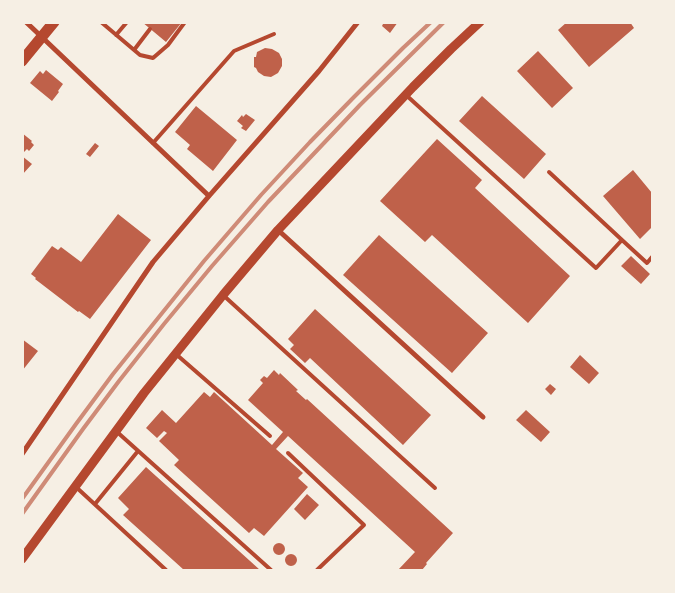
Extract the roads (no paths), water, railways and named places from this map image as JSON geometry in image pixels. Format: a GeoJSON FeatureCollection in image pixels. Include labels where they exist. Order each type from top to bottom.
{"type":"FeatureCollection","features":[{"type":"Feature","properties":{"kind":"main road"},"geometry":{"type":"LineString","coordinates":[[22,60],[54,22]]}},
{"type":"Feature","properties":{"kind":"street"},"geometry":{"type":"LineString","coordinates":[[26,22],[209,196]]}},
{"type":"Feature","properties":{"kind":"street"},"geometry":{"type":"LineString","coordinates":[[22,454],[153,262],[319,71],[358,22]]}},
{"type":"Feature","properties":{"kind":"street"},"geometry":{"type":"LineString","coordinates":[[22,559],[175,353],[278,230],[406,95],[480,22]]}},
{"type":"Feature","properties":{"kind":"street"},"geometry":{"type":"LineString","coordinates":[[278,230],[483,417]]}},
{"type":"Feature","properties":{"kind":"lane"},"geometry":{"type":"LineString","coordinates":[[102,22],[140,56],[152,58],[168,45],[186,22]]}},
{"type":"Feature","properties":{"kind":"lane"},"geometry":{"type":"LineString","coordinates":[[116,35],[126,22]]}},
{"type":"Feature","properties":{"kind":"lane"},"geometry":{"type":"LineString","coordinates":[[134,50],[150,30]]}},
{"type":"Feature","properties":{"kind":"lane"},"geometry":{"type":"LineString","coordinates":[[153,143],[234,51],[274,34]]}},
{"type":"Feature","properties":{"kind":"lane"},"geometry":{"type":"LineString","coordinates":[[406,95],[596,268],[622,240]]}},
{"type":"Feature","properties":{"kind":"lane"},"geometry":{"type":"LineString","coordinates":[[549,172],[647,263],[652,257]]}},
{"type":"Feature","properties":{"kind":"lane"},"geometry":{"type":"LineString","coordinates":[[223,295],[435,488]]}},
{"type":"Feature","properties":{"kind":"lane"},"geometry":{"type":"LineString","coordinates":[[175,353],[270,436]]}},
{"type":"Feature","properties":{"kind":"lane"},"geometry":{"type":"LineString","coordinates":[[116,431],[271,570]]}},
{"type":"Feature","properties":{"kind":"lane"},"geometry":{"type":"LineString","coordinates":[[95,504],[138,451]]}},
{"type":"Feature","properties":{"kind":"lane"},"geometry":{"type":"LineString","coordinates":[[288,453],[364,525],[317,570]]}},
{"type":"Feature","properties":{"kind":"lane"},"geometry":{"type":"LineString","coordinates":[[76,486],[166,570]]}},
{"type":"Feature","properties":{"kind":"railway"},"geometry":{"type":"LineString","coordinates":[[22,499],[113,374],[204,261],[310,142],[431,22]]}},
{"type":"Feature","properties":{"kind":"railway"},"geometry":{"type":"LineString","coordinates":[[22,514],[119,381],[212,266],[268,202],[360,105],[444,22]]}}]}
